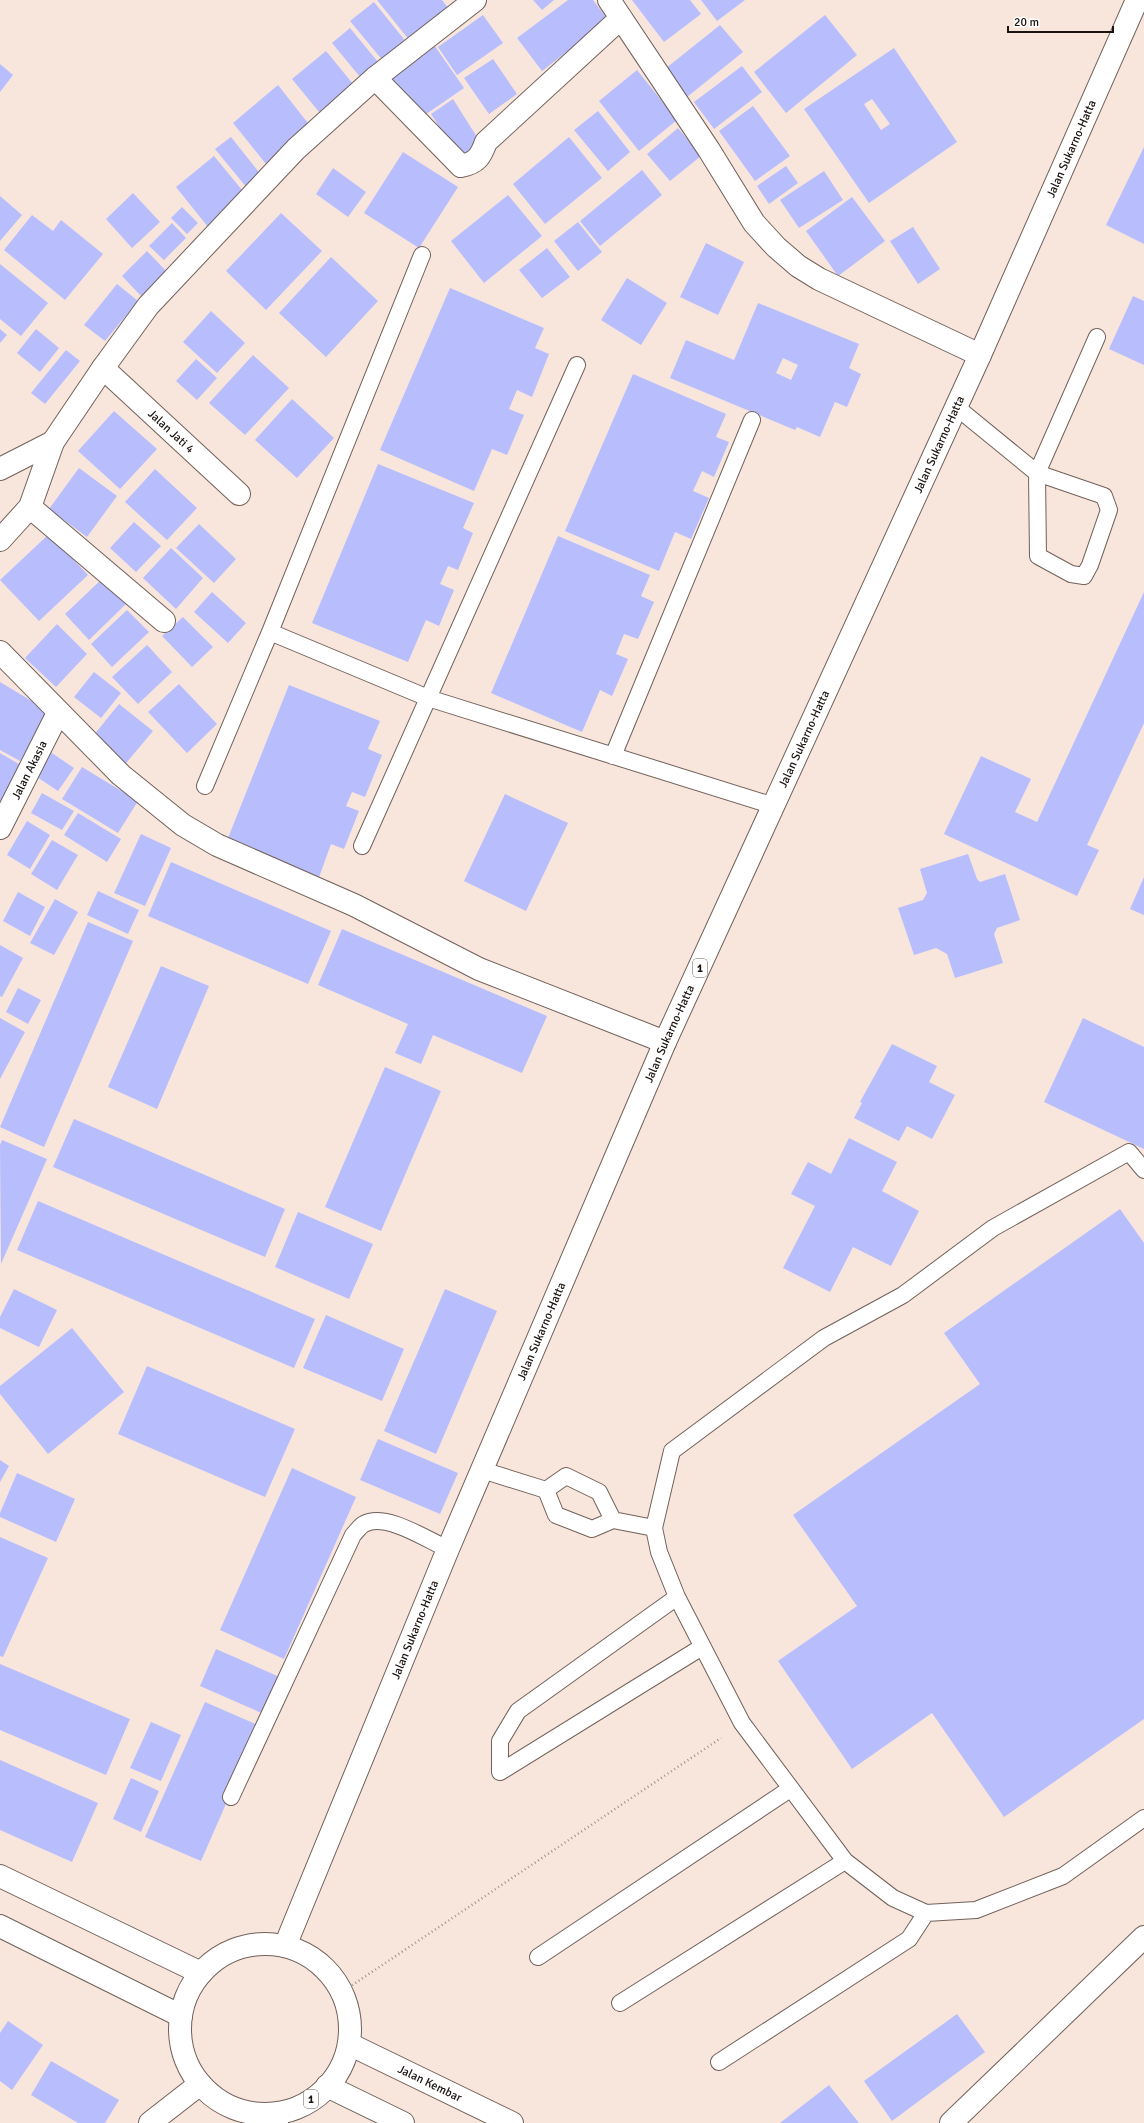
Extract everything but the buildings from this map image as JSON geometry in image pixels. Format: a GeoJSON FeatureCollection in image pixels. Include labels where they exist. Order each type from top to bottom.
{"type":"FeatureCollection","features":[{"type":"Feature","properties":{"kind":"main road"},"geometry":{"type":"LineString","coordinates":[[0,540],[30,508],[53,442],[103,368],[148,306],[296,149],[375,78],[474,0]]}},
{"type":"Feature","properties":{"kind":"main road"},"geometry":{"type":"LineString","coordinates":[[608,0],[709,150],[754,222],[776,247],[798,266],[819,279],[980,355]]}},
{"type":"Feature","properties":{"kind":"main road","name":"Jalan Sukarno-Hatta"},"geometry":{"type":"LineString","coordinates":[[285,1946],[448,1549],[665,1042],[774,806],[955,406],[980,355],[1137,0]]}},
{"type":"Feature","properties":{"kind":"main road"},"geometry":{"type":"LineString","coordinates":[[375,78],[461,166],[478,160],[486,142],[621,18]]}},
{"type":"Feature","properties":{"kind":"main road","name":"Jalan Jati 4"},"geometry":{"type":"LineString","coordinates":[[103,368],[239,494]]}},
{"type":"Feature","properties":{"kind":"main road"},"geometry":{"type":"LineString","coordinates":[[0,469],[53,442]]}},
{"type":"Feature","properties":{"kind":"main road"},"geometry":{"type":"LineString","coordinates":[[30,508],[164,621]]}},
{"type":"Feature","properties":{"kind":"main road"},"geometry":{"type":"LineString","coordinates":[[0,652],[58,713],[121,775],[183,826],[217,845],[354,905],[479,969],[665,1042]]}},
{"type":"Feature","properties":{"kind":"main road","name":"Jalan Akasia"},"geometry":{"type":"LineString","coordinates":[[0,828],[58,713]]}},
{"type":"Feature","properties":{"kind":"main road"},"geometry":{"type":"LineString","coordinates":[[0,1876],[201,1973]]}},
{"type":"Feature","properties":{"kind":"main road"},"geometry":{"type":"LineString","coordinates":[[0,1926],[181,2016]]}},
{"type":"Feature","properties":{"kind":"main road"},"geometry":{"type":"LineString","coordinates":[[951,2123],[1144,1937]]}},
{"type":"Feature","properties":{"kind":"main road","name":"1"},"geometry":{"type":"LineString","coordinates":[[262,1943],[285,1946],[303,1952],[319,1962],[332,1976],[342,1992],[350,2018],[349,2044],[341,2068],[327,2086],[302,2105],[276,2118],[240,2110],[221,2102],[200,2084],[189,2069],[183,2053],[180,2034],[181,2016],[201,1973],[219,1958],[239,1947],[262,1943]]}},
{"type":"Feature","properties":{"kind":"main road","name":"Jalan Kembar"},"geometry":{"type":"LineString","coordinates":[[349,2044],[512,2123]]}},
{"type":"Feature","properties":{"kind":"main road"},"geometry":{"type":"LineString","coordinates":[[150,2123],[200,2084]]}},
{"type":"Feature","properties":{"kind":"main road"},"geometry":{"type":"LineString","coordinates":[[327,2086],[403,2123]]}},
{"type":"Feature","properties":{"kind":"lane"},"geometry":{"type":"LineString","coordinates":[[205,786],[270,632],[422,256]]}},
{"type":"Feature","properties":{"kind":"lane"},"geometry":{"type":"LineString","coordinates":[[955,406],[1037,472],[1104,496],[1109,510],[1090,565],[1084,576],[1071,574],[1038,556],[1037,472],[1097,337]]}},
{"type":"Feature","properties":{"kind":"lane"},"geometry":{"type":"LineString","coordinates":[[362,846],[577,365]]}},
{"type":"Feature","properties":{"kind":"lane"},"geometry":{"type":"LineString","coordinates":[[613,756],[752,420]]}},
{"type":"Feature","properties":{"kind":"lane"},"geometry":{"type":"LineString","coordinates":[[270,632],[428,698],[774,806]]}},
{"type":"Feature","properties":{"kind":"lane"},"geometry":{"type":"LineString","coordinates":[[1144,1170],[1129,1152],[993,1228],[903,1295],[824,1338],[672,1451],[654,1528],[659,1552],[677,1597],[742,1723],[845,1861],[893,1898],[926,1913],[976,1910],[1063,1876],[1144,1818]]}},
{"type":"Feature","properties":{"kind":"lane"},"geometry":{"type":"LineString","coordinates":[[482,1470],[546,1490]]}},
{"type":"Feature","properties":{"kind":"lane"},"geometry":{"type":"LineString","coordinates":[[546,1490],[566,1476],[599,1492],[613,1520]]}},
{"type":"Feature","properties":{"kind":"lane"},"geometry":{"type":"LineString","coordinates":[[546,1490],[556,1515],[592,1529],[613,1520],[654,1528]]}},
{"type":"Feature","properties":{"kind":"lane"},"geometry":{"type":"LineString","coordinates":[[231,1797],[353,1535],[364,1524],[376,1520],[392,1523],[448,1549]]}},
{"type":"Feature","properties":{"kind":"lane"},"geometry":{"type":"LineString","coordinates":[[677,1597],[518,1711],[500,1741],[500,1772],[702,1647]]}},
{"type":"Feature","properties":{"kind":"lane"},"geometry":{"type":"LineString","coordinates":[[538,1957],[790,1789]]}},
{"type":"Feature","properties":{"kind":"lane"},"geometry":{"type":"LineString","coordinates":[[620,2003],[845,1861]]}},
{"type":"Feature","properties":{"kind":"lane"},"geometry":{"type":"LineString","coordinates":[[719,2062],[909,1939],[926,1913]]}},
{"type":"Feature","properties":{"kind":"path"},"geometry":{"type":"LineString","coordinates":[[342,1992],[742,1723]]}}]}
